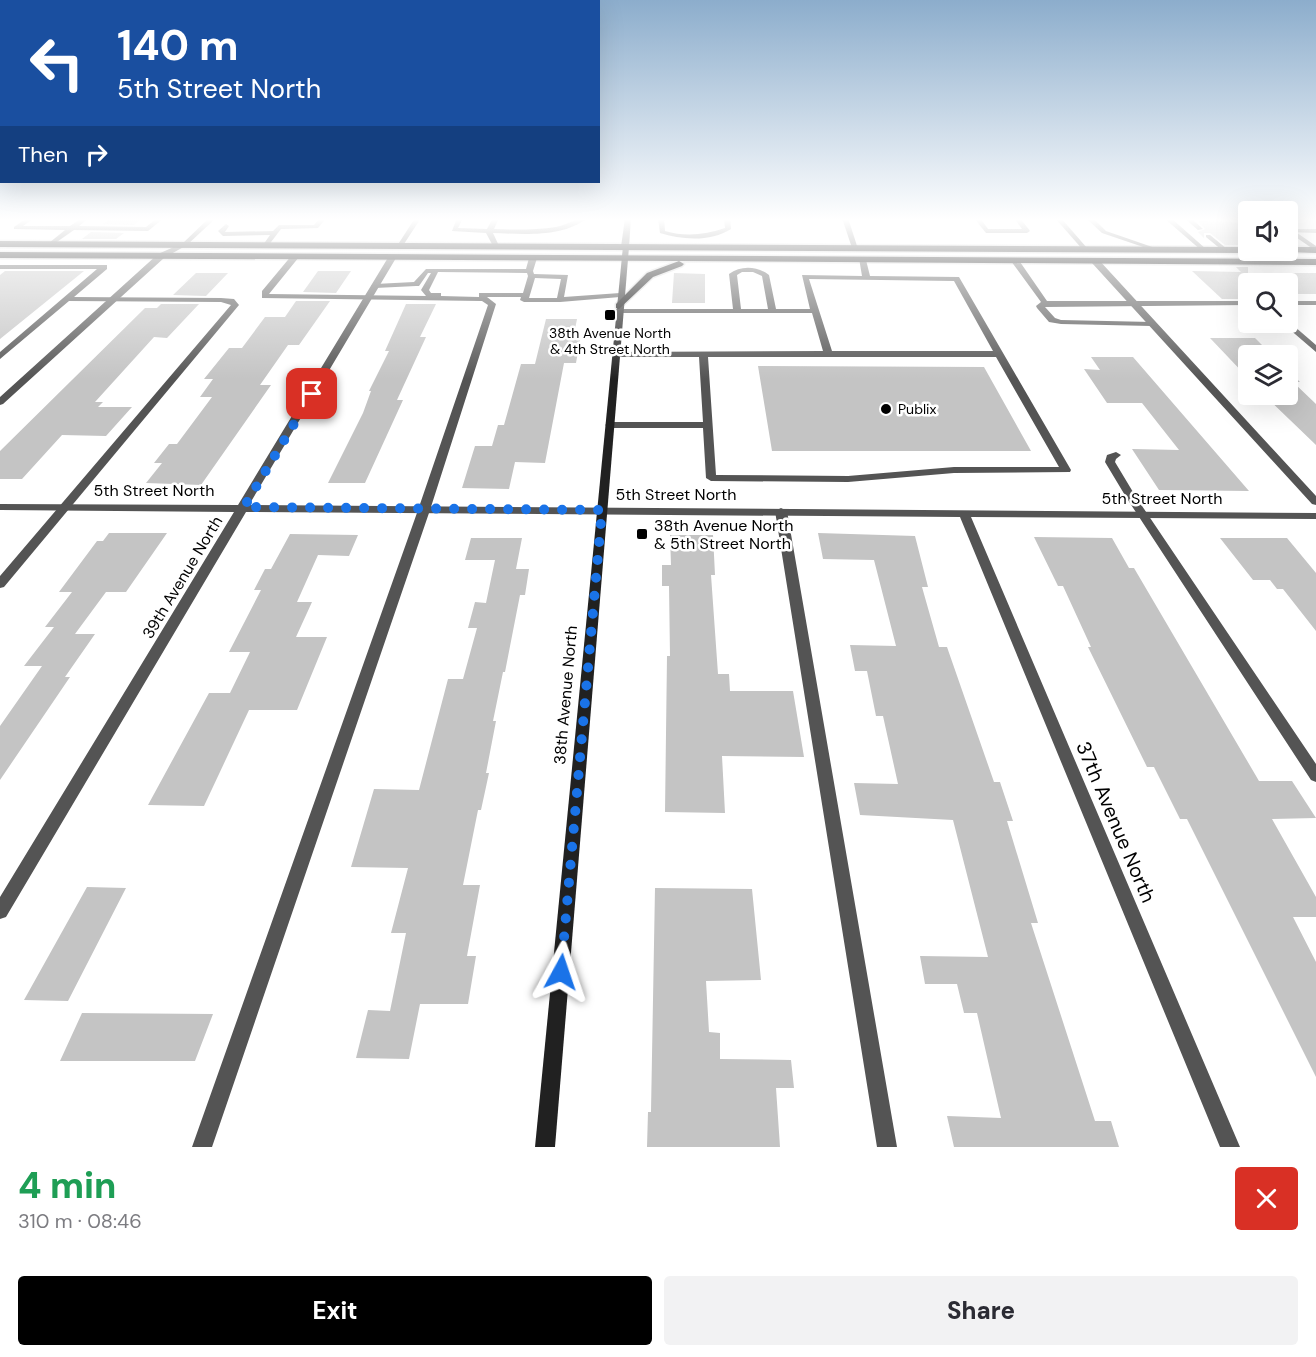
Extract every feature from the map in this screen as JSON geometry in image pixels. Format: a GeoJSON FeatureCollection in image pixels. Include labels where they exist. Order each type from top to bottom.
{"type":"FeatureCollection","features":[{"type":"Feature","properties":{"kind":"main road","name":"38th Avenue North"},"geometry":{"type":"LineString","coordinates":[[545,1147],[622,272]]}},
{"type":"Feature","properties":{"kind":"main road"},"geometry":{"type":"LineString","coordinates":[[619,304],[656,272]]}},
{"type":"Feature","properties":{"kind":"street"},"geometry":{"type":"LineString","coordinates":[[0,356],[99,272]]}},
{"type":"Feature","properties":{"kind":"street"},"geometry":{"type":"LineString","coordinates":[[0,402],[143,272]]}},
{"type":"Feature","properties":{"kind":"street"},"geometry":{"type":"LineString","coordinates":[[202,1147],[424,510],[492,304],[484,299],[265,296],[283,272]]}},
{"type":"Feature","properties":{"kind":"street","name":"39th Avenue North"},"geometry":{"type":"LineString","coordinates":[[0,912],[384,272]]}},
{"type":"Feature","properties":{"kind":"street"},"geometry":{"type":"LineString","coordinates":[[375,286],[416,284],[426,272]]}},
{"type":"Feature","properties":{"kind":"street"},"geometry":{"type":"LineString","coordinates":[[435,272],[425,291],[429,295],[525,295]]}},
{"type":"Feature","properties":{"kind":"street"},"geometry":{"type":"LineString","coordinates":[[472,272],[565,277],[560,300]]}},
{"type":"Feature","properties":{"kind":"street"},"geometry":{"type":"LineString","coordinates":[[735,272],[737,311]]}},
{"type":"Feature","properties":{"kind":"street"},"geometry":{"type":"LineString","coordinates":[[760,272],[765,275],[773,311]]}},
{"type":"Feature","properties":{"kind":"street"},"geometry":{"type":"LineString","coordinates":[[865,272],[867,279]]}},
{"type":"Feature","properties":{"kind":"street"},"geometry":{"type":"LineString","coordinates":[[1023,272],[1045,303]]}},
{"type":"Feature","properties":{"kind":"street"},"geometry":{"type":"LineString","coordinates":[[1105,272],[1316,502]]}},
{"type":"Feature","properties":{"kind":"street"},"geometry":{"type":"LineString","coordinates":[[530,274],[524,300],[560,300],[737,311],[815,311]]}},
{"type":"Feature","properties":{"kind":"street"},"geometry":{"type":"LineString","coordinates":[[703,354],[711,478],[848,479],[954,470],[1066,470],[956,279],[805,277],[828,354]]}},
{"type":"Feature","properties":{"kind":"street"},"geometry":{"type":"LineString","coordinates":[[0,584],[235,305],[231,301],[221,300],[66,299]]}},
{"type":"Feature","properties":{"kind":"street"},"geometry":{"type":"LineString","coordinates":[[1152,324],[1061,322],[1052,320],[1040,306],[1045,303],[1238,303]]}},
{"type":"Feature","properties":{"kind":"street"},"geometry":{"type":"LineString","coordinates":[[1298,303],[1316,303]]}},
{"type":"Feature","properties":{"kind":"street"},"geometry":{"type":"LineString","coordinates":[[1298,333],[1316,349]]}},
{"type":"Feature","properties":{"kind":"street"},"geometry":{"type":"LineString","coordinates":[[615,354],[999,354]]}},
{"type":"Feature","properties":{"kind":"street"},"geometry":{"type":"LineString","coordinates":[[610,425],[708,425]]}},
{"type":"Feature","properties":{"kind":"street"},"geometry":{"type":"LineString","coordinates":[[1116,455],[1111,457],[1110,462],[1131,497],[1316,776]]}},
{"type":"Feature","properties":{"kind":"street","name":"5th Street North"},"geometry":{"type":"LineString","coordinates":[[0,507],[1316,516]]}},
{"type":"Feature","properties":{"kind":"street"},"geometry":{"type":"LineString","coordinates":[[781,511],[887,1147]]}},
{"type":"Feature","properties":{"kind":"street","name":"37th Avenue North"},"geometry":{"type":"LineString","coordinates":[[964,513],[1230,1147]]}},
{"type":"Feature","properties":{"kind":"building"},"geometry":{"type":"Polygon","coordinates":[[[4,272],[83,272],[0,339],[0,275],[4,272]]]}},
{"type":"Feature","properties":{"kind":"building"},"geometry":{"type":"Polygon","coordinates":[[[318,272],[351,272],[336,293],[303,292],[318,272]]]}},
{"type":"Feature","properties":{"kind":"building"},"geometry":{"type":"Polygon","coordinates":[[[1193,272],[1248,272],[1238,273],[1238,299],[1222,299],[1193,272]]]}},
{"type":"Feature","properties":{"kind":"building"},"geometry":{"type":"Polygon","coordinates":[[[196,273],[228,273],[206,296],[173,295],[196,273]]]}},
{"type":"Feature","properties":{"kind":"building"},"geometry":{"type":"Polygon","coordinates":[[[674,273],[705,274],[705,303],[672,303],[674,273]]]}},
{"type":"Feature","properties":{"kind":"building"},"geometry":{"type":"Polygon","coordinates":[[[1298,273],[1316,273],[1316,294],[1298,294],[1298,273]]]}},
{"type":"Feature","properties":{"kind":"building"},"geometry":{"type":"Polygon","coordinates":[[[296,301],[330,301],[299,345],[288,345],[260,385],[271,385],[201,485],[146,483],[162,463],[154,463],[169,444],[177,444],[212,397],[200,397],[213,379],[204,379],[229,348],[242,348],[265,317],[285,317],[296,301]]]}},
{"type":"Feature","properties":{"kind":"building"},"geometry":{"type":"Polygon","coordinates":[[[161,304],[199,304],[167,338],[154,337],[95,402],[103,402],[98,407],[132,407],[106,436],[62,435],[22,479],[0,479],[0,451],[145,308],[157,308],[161,304]]]}},
{"type":"Feature","properties":{"kind":"building"},"geometry":{"type":"Polygon","coordinates":[[[406,304],[436,304],[420,337],[426,337],[397,400],[403,400],[365,483],[328,483],[363,413],[371,391],[369,391],[389,351],[385,351],[406,304]]]}},
{"type":"Feature","properties":{"kind":"building"},"geometry":{"type":"Polygon","coordinates":[[[546,319],[577,319],[574,334],[581,334],[576,363],[564,363],[545,463],[515,462],[509,489],[462,488],[475,446],[492,446],[498,425],[504,425],[521,364],[535,364],[546,319]]]}},
{"type":"Feature","properties":{"kind":"building"},"geometry":{"type":"Polygon","coordinates":[[[1210,338],[1255,338],[1262,345],[1238,345],[1238,367],[1210,338]]]}},
{"type":"Feature","properties":{"kind":"building"},"geometry":{"type":"Polygon","coordinates":[[[1091,357],[1133,357],[1249,491],[1159,490],[1132,449],[1179,450],[1142,403],[1107,403],[1084,369],[1100,370],[1091,357]]]}},
{"type":"Feature","properties":{"kind":"building","name":"Publix"},"geometry":{"type":"Polygon","coordinates":[[[758,366],[984,367],[1031,451],[772,451],[758,366]]]}},
{"type":"Feature","properties":{"kind":"building"},"geometry":{"type":"Polygon","coordinates":[[[1298,387],[1316,404],[1316,445],[1274,405],[1298,405],[1298,387]]]}},
{"type":"Feature","properties":{"kind":"building"},"geometry":{"type":"Polygon","coordinates":[[[109,533],[167,533],[126,592],[106,592],[75,634],[95,634],[65,677],[70,677],[0,780],[0,726],[42,666],[24,666],[54,627],[45,627],[72,592],[59,592],[97,541],[103,541],[109,533]]]}},
{"type":"Feature","properties":{"kind":"building"},"geometry":{"type":"Polygon","coordinates":[[[818,533],[915,536],[928,587],[922,587],[939,647],[947,647],[994,782],[1000,782],[1013,821],[1007,821],[1038,923],[1031,923],[1095,1121],[1111,1121],[1119,1147],[954,1147],[947,1116],[1001,1118],[977,1013],[964,1013],[957,984],[925,984],[920,956],[988,957],[953,820],[860,815],[854,783],[898,784],[883,716],[876,716],[867,671],[855,671],[850,645],[896,646],[874,560],[823,559],[818,533]]]}},
{"type":"Feature","properties":{"kind":"building"},"geometry":{"type":"Polygon","coordinates":[[[290,534],[358,535],[349,556],[318,555],[297,602],[312,602],[296,637],[327,637],[297,710],[249,710],[204,806],[148,805],[209,693],[230,693],[250,652],[229,652],[261,590],[254,590],[265,569],[271,569],[290,534]]]}},
{"type":"Feature","properties":{"kind":"building"},"geometry":{"type":"Polygon","coordinates":[[[670,535],[713,535],[715,575],[711,575],[718,674],[729,674],[730,691],[793,691],[804,757],[722,756],[725,813],[665,812],[667,656],[670,656],[669,586],[662,586],[662,565],[671,565],[670,535]]]}},
{"type":"Feature","properties":{"kind":"building"},"geometry":{"type":"Polygon","coordinates":[[[1034,537],[1112,538],[1129,568],[1134,568],[1259,781],[1292,781],[1316,818],[1272,819],[1316,897],[1316,917],[1293,917],[1316,962],[1316,1077],[1187,819],[1180,819],[1154,767],[1147,767],[1088,647],[1091,647],[1063,586],[1058,586],[1034,537]]]}},
{"type":"Feature","properties":{"kind":"building"},"geometry":{"type":"Polygon","coordinates":[[[471,538],[522,538],[516,569],[529,569],[525,595],[520,595],[505,672],[503,672],[493,721],[496,721],[486,773],[489,773],[481,810],[478,810],[463,885],[480,885],[467,956],[476,956],[468,1004],[420,1004],[409,1059],[356,1058],[368,1010],[390,1011],[406,933],[391,933],[408,868],[351,867],[374,789],[419,790],[448,679],[463,679],[477,628],[468,628],[475,602],[486,603],[495,560],[465,560],[471,538]]]}},
{"type":"Feature","properties":{"kind":"building"},"geometry":{"type":"Polygon","coordinates":[[[1220,538],[1287,538],[1316,573],[1316,631],[1283,589],[1277,589],[1270,580],[1253,580],[1220,538]]]}},
{"type":"Feature","properties":{"kind":"building"},"geometry":{"type":"Polygon","coordinates":[[[87,887],[126,888],[68,1001],[24,1000],[87,887]]]}},
{"type":"Feature","properties":{"kind":"building"},"geometry":{"type":"Polygon","coordinates":[[[655,888],[752,889],[761,980],[706,981],[709,1032],[720,1033],[720,1059],[791,1060],[794,1088],[776,1088],[780,1147],[647,1147],[648,1112],[651,1112],[655,888]]]}},
{"type":"Feature","properties":{"kind":"building"},"geometry":{"type":"Polygon","coordinates":[[[82,1013],[213,1014],[195,1061],[60,1061],[82,1013]]]}},
{"type":"Feature","properties":{"kind":"place","name":"38th Avenue North & 4th Street North"},"geometry":{"type":"Point","coordinates":[610,315]}},
{"type":"Feature","properties":{"kind":"place","name":"Publix"},"geometry":{"type":"Point","coordinates":[886,409]}},
{"type":"Feature","properties":{"kind":"place","name":"38th Avenue North & 5th Street North"},"geometry":{"type":"Point","coordinates":[642,534]}},
{"type":"Feature","properties":{"kind":"route"},"geometry":{"type":"LineString","coordinates":[[312,394],[244,507],[602,510],[561,972]]}}]}
